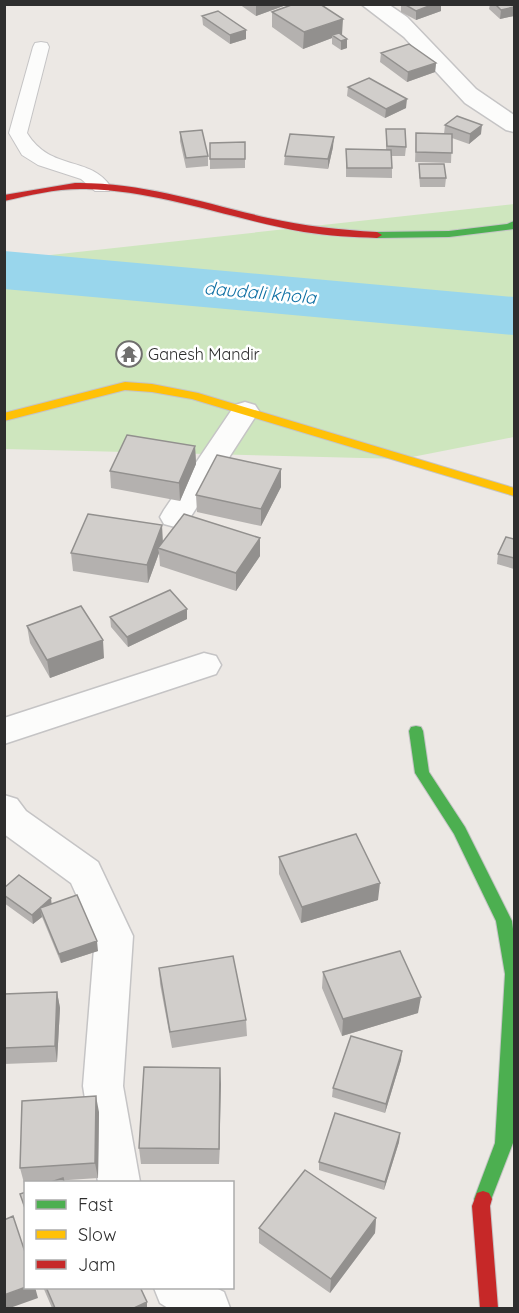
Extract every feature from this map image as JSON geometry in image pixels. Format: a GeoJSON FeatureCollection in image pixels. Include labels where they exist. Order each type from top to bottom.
{"type":"FeatureCollection","features":[{"type":"Feature","properties":{"kind":"street"},"geometry":{"type":"LineString","coordinates":[[371,4],[383,10],[424,45],[470,95],[514,125]]}},
{"type":"Feature","properties":{"kind":"street"},"geometry":{"type":"LineString","coordinates":[[4,198],[23,191],[63,185],[102,187],[152,194],[343,235],[471,234],[510,227],[514,224]]}},
{"type":"Feature","properties":{"kind":"street"},"geometry":{"type":"LineString","coordinates":[[4,417],[125,386],[152,388],[194,396],[514,492]]}},
{"type":"Feature","properties":{"kind":"street"},"geometry":{"type":"LineString","coordinates":[[175,517],[245,411]]}},
{"type":"Feature","properties":{"kind":"street"},"geometry":{"type":"LineString","coordinates":[[4,731],[204,664]]}},
{"type":"Feature","properties":{"kind":"street"},"geometry":{"type":"LineString","coordinates":[[416,731],[422,773],[460,831],[504,921],[513,974],[504,1143],[481,1206],[489,1308]]}},
{"type":"Feature","properties":{"kind":"street"},"geometry":{"type":"LineString","coordinates":[[4,809],[13,821],[85,873],[114,936],[103,1086],[119,1181]]}},
{"type":"Feature","properties":{"kind":"street"},"geometry":{"type":"LineString","coordinates":[[179,1289],[208,1308]]}},
{"type":"Feature","properties":{"kind":"lane"},"geometry":{"type":"LineString","coordinates":[[41,47],[18,133],[29,151],[45,161],[88,175],[102,187]]}},
{"type":"Feature","properties":{"kind":"green space"},"geometry":{"type":"Polygon","coordinates":[[[514,204],[514,437],[402,459],[5,449],[5,260],[514,204]]]}},
{"type":"Feature","properties":{"kind":"building"},"geometry":{"type":"Polygon","coordinates":[[[294,4],[320,4],[343,19],[304,32],[272,12],[294,4]]]}},
{"type":"Feature","properties":{"kind":"building"},"geometry":{"type":"Polygon","coordinates":[[[404,4],[434,4],[416,11],[404,4]]]}},
{"type":"Feature","properties":{"kind":"building"},"geometry":{"type":"Polygon","coordinates":[[[495,4],[514,4],[514,7],[501,10],[495,4]]]}},
{"type":"Feature","properties":{"kind":"building"},"geometry":{"type":"Polygon","coordinates":[[[218,11],[246,30],[230,35],[202,16],[218,11]]]}},
{"type":"Feature","properties":{"kind":"building"},"geometry":{"type":"Polygon","coordinates":[[[339,33],[347,39],[341,41],[332,35],[339,33]]]}},
{"type":"Feature","properties":{"kind":"building"},"geometry":{"type":"Polygon","coordinates":[[[409,44],[436,63],[408,72],[381,53],[409,44]]]}},
{"type":"Feature","properties":{"kind":"building"},"geometry":{"type":"Polygon","coordinates":[[[369,78],[407,99],[386,109],[348,87],[369,78]]]}},
{"type":"Feature","properties":{"kind":"building"},"geometry":{"type":"Polygon","coordinates":[[[457,116],[482,125],[470,134],[445,125],[457,116]]]}},
{"type":"Feature","properties":{"kind":"building"},"geometry":{"type":"Polygon","coordinates":[[[386,129],[405,129],[406,147],[387,146],[386,129]]]}},
{"type":"Feature","properties":{"kind":"building"},"geometry":{"type":"Polygon","coordinates":[[[202,130],[208,156],[186,158],[180,132],[202,130]]]}},
{"type":"Feature","properties":{"kind":"building"},"geometry":{"type":"Polygon","coordinates":[[[416,133],[452,134],[452,153],[416,152],[416,133]]]}},
{"type":"Feature","properties":{"kind":"building"},"geometry":{"type":"Polygon","coordinates":[[[290,134],[334,137],[328,159],[285,156],[290,134]]]}},
{"type":"Feature","properties":{"kind":"building"},"geometry":{"type":"Polygon","coordinates":[[[245,142],[245,159],[210,159],[210,143],[245,142]]]}},
{"type":"Feature","properties":{"kind":"building"},"geometry":{"type":"Polygon","coordinates":[[[346,149],[391,150],[392,168],[347,168],[346,149]]]}},
{"type":"Feature","properties":{"kind":"building"},"geometry":{"type":"Polygon","coordinates":[[[419,164],[444,164],[446,178],[420,178],[419,164]]]}},
{"type":"Feature","properties":{"kind":"building"},"geometry":{"type":"Polygon","coordinates":[[[127,435],[195,446],[179,483],[110,471],[127,435]]]}},
{"type":"Feature","properties":{"kind":"building"},"geometry":{"type":"Polygon","coordinates":[[[217,455],[281,469],[261,509],[196,495],[217,455]]]}},
{"type":"Feature","properties":{"kind":"building"},"geometry":{"type":"Polygon","coordinates":[[[88,514],[162,525],[147,565],[71,553],[88,514]]]}},
{"type":"Feature","properties":{"kind":"building"},"geometry":{"type":"Polygon","coordinates":[[[184,514],[260,538],[236,573],[158,548],[184,514]]]}},
{"type":"Feature","properties":{"kind":"building"},"geometry":{"type":"Polygon","coordinates":[[[506,537],[514,539],[514,558],[498,554],[506,537]]]}},
{"type":"Feature","properties":{"kind":"building"},"geometry":{"type":"Polygon","coordinates":[[[170,590],[187,609],[127,637],[110,617],[170,590]]]}},
{"type":"Feature","properties":{"kind":"building"},"geometry":{"type":"Polygon","coordinates":[[[81,606],[103,640],[47,660],[27,626],[81,606]]]}},
{"type":"Feature","properties":{"kind":"building"},"geometry":{"type":"Polygon","coordinates":[[[356,834],[380,883],[302,907],[279,857],[356,834]]]}},
{"type":"Feature","properties":{"kind":"building"},"geometry":{"type":"Polygon","coordinates":[[[19,875],[51,898],[32,915],[4,895],[4,888],[19,875]]]}},
{"type":"Feature","properties":{"kind":"building"},"geometry":{"type":"Polygon","coordinates":[[[77,895],[97,941],[59,954],[40,908],[77,895]]]}},
{"type":"Feature","properties":{"kind":"building"},"geometry":{"type":"Polygon","coordinates":[[[400,951],[421,997],[343,1019],[323,972],[400,951]]]}},
{"type":"Feature","properties":{"kind":"building"},"geometry":{"type":"Polygon","coordinates":[[[233,956],[246,1020],[170,1032],[159,968],[233,956]]]}},
{"type":"Feature","properties":{"kind":"building"},"geometry":{"type":"Polygon","coordinates":[[[57,992],[55,1046],[4,1048],[4,994],[57,992]]]}},
{"type":"Feature","properties":{"kind":"building"},"geometry":{"type":"Polygon","coordinates":[[[351,1036],[402,1051],[386,1104],[333,1088],[351,1036]]]}},
{"type":"Feature","properties":{"kind":"building"},"geometry":{"type":"Polygon","coordinates":[[[144,1067],[220,1068],[219,1149],[139,1148],[144,1067]]]}},
{"type":"Feature","properties":{"kind":"building"},"geometry":{"type":"Polygon","coordinates":[[[96,1096],[95,1163],[20,1168],[22,1101],[96,1096]]]}},
{"type":"Feature","properties":{"kind":"building"},"geometry":{"type":"Polygon","coordinates":[[[335,1113],[400,1133],[385,1182],[319,1162],[335,1113]]]}},
{"type":"Feature","properties":{"kind":"building"},"geometry":{"type":"Polygon","coordinates":[[[305,1170],[376,1218],[331,1279],[259,1228],[305,1170]]]}},
{"type":"Feature","properties":{"kind":"building"},"geometry":{"type":"Polygon","coordinates":[[[24,1193],[24,1205],[20,1194],[24,1193]]]}},
{"type":"Feature","properties":{"kind":"building"},"geometry":{"type":"Polygon","coordinates":[[[13,1216],[24,1249],[24,1288],[4,1295],[4,1220],[13,1216]]]}},
{"type":"Feature","properties":{"kind":"building"},"geometry":{"type":"Polygon","coordinates":[[[47,1289],[141,1289],[147,1302],[134,1308],[55,1308],[47,1289]]]}},
{"type":"Feature","properties":{"kind":"waterway","name":"daudali khola"},"geometry":{"type":"LineString","coordinates":[[4,270],[514,316]]}},
{"type":"Feature","properties":{"kind":"traffic: fast"},"geometry":{"type":"LineString","coordinates":[[377,235],[449,234],[510,227],[514,224]]}},
{"type":"Feature","properties":{"kind":"traffic: fast"},"geometry":{"type":"LineString","coordinates":[[416,731],[422,773],[460,831],[504,921],[513,974],[504,1143],[483,1199]]}},
{"type":"Feature","properties":{"kind":"traffic: slow"},"geometry":{"type":"LineString","coordinates":[[4,417],[125,386],[152,388],[194,396],[514,492]]}},
{"type":"Feature","properties":{"kind":"traffic: jam"},"geometry":{"type":"LineString","coordinates":[[4,198],[64,187],[122,188],[195,202],[303,228],[340,234],[377,235]]}},
{"type":"Feature","properties":{"kind":"traffic: jam"},"geometry":{"type":"LineString","coordinates":[[483,1199],[481,1206],[489,1308]]}},
{"type":"Feature","properties":{"kind":"place","name":"Ganesh Mandir"},"geometry":{"type":"Point","coordinates":[129,354]}}]}
